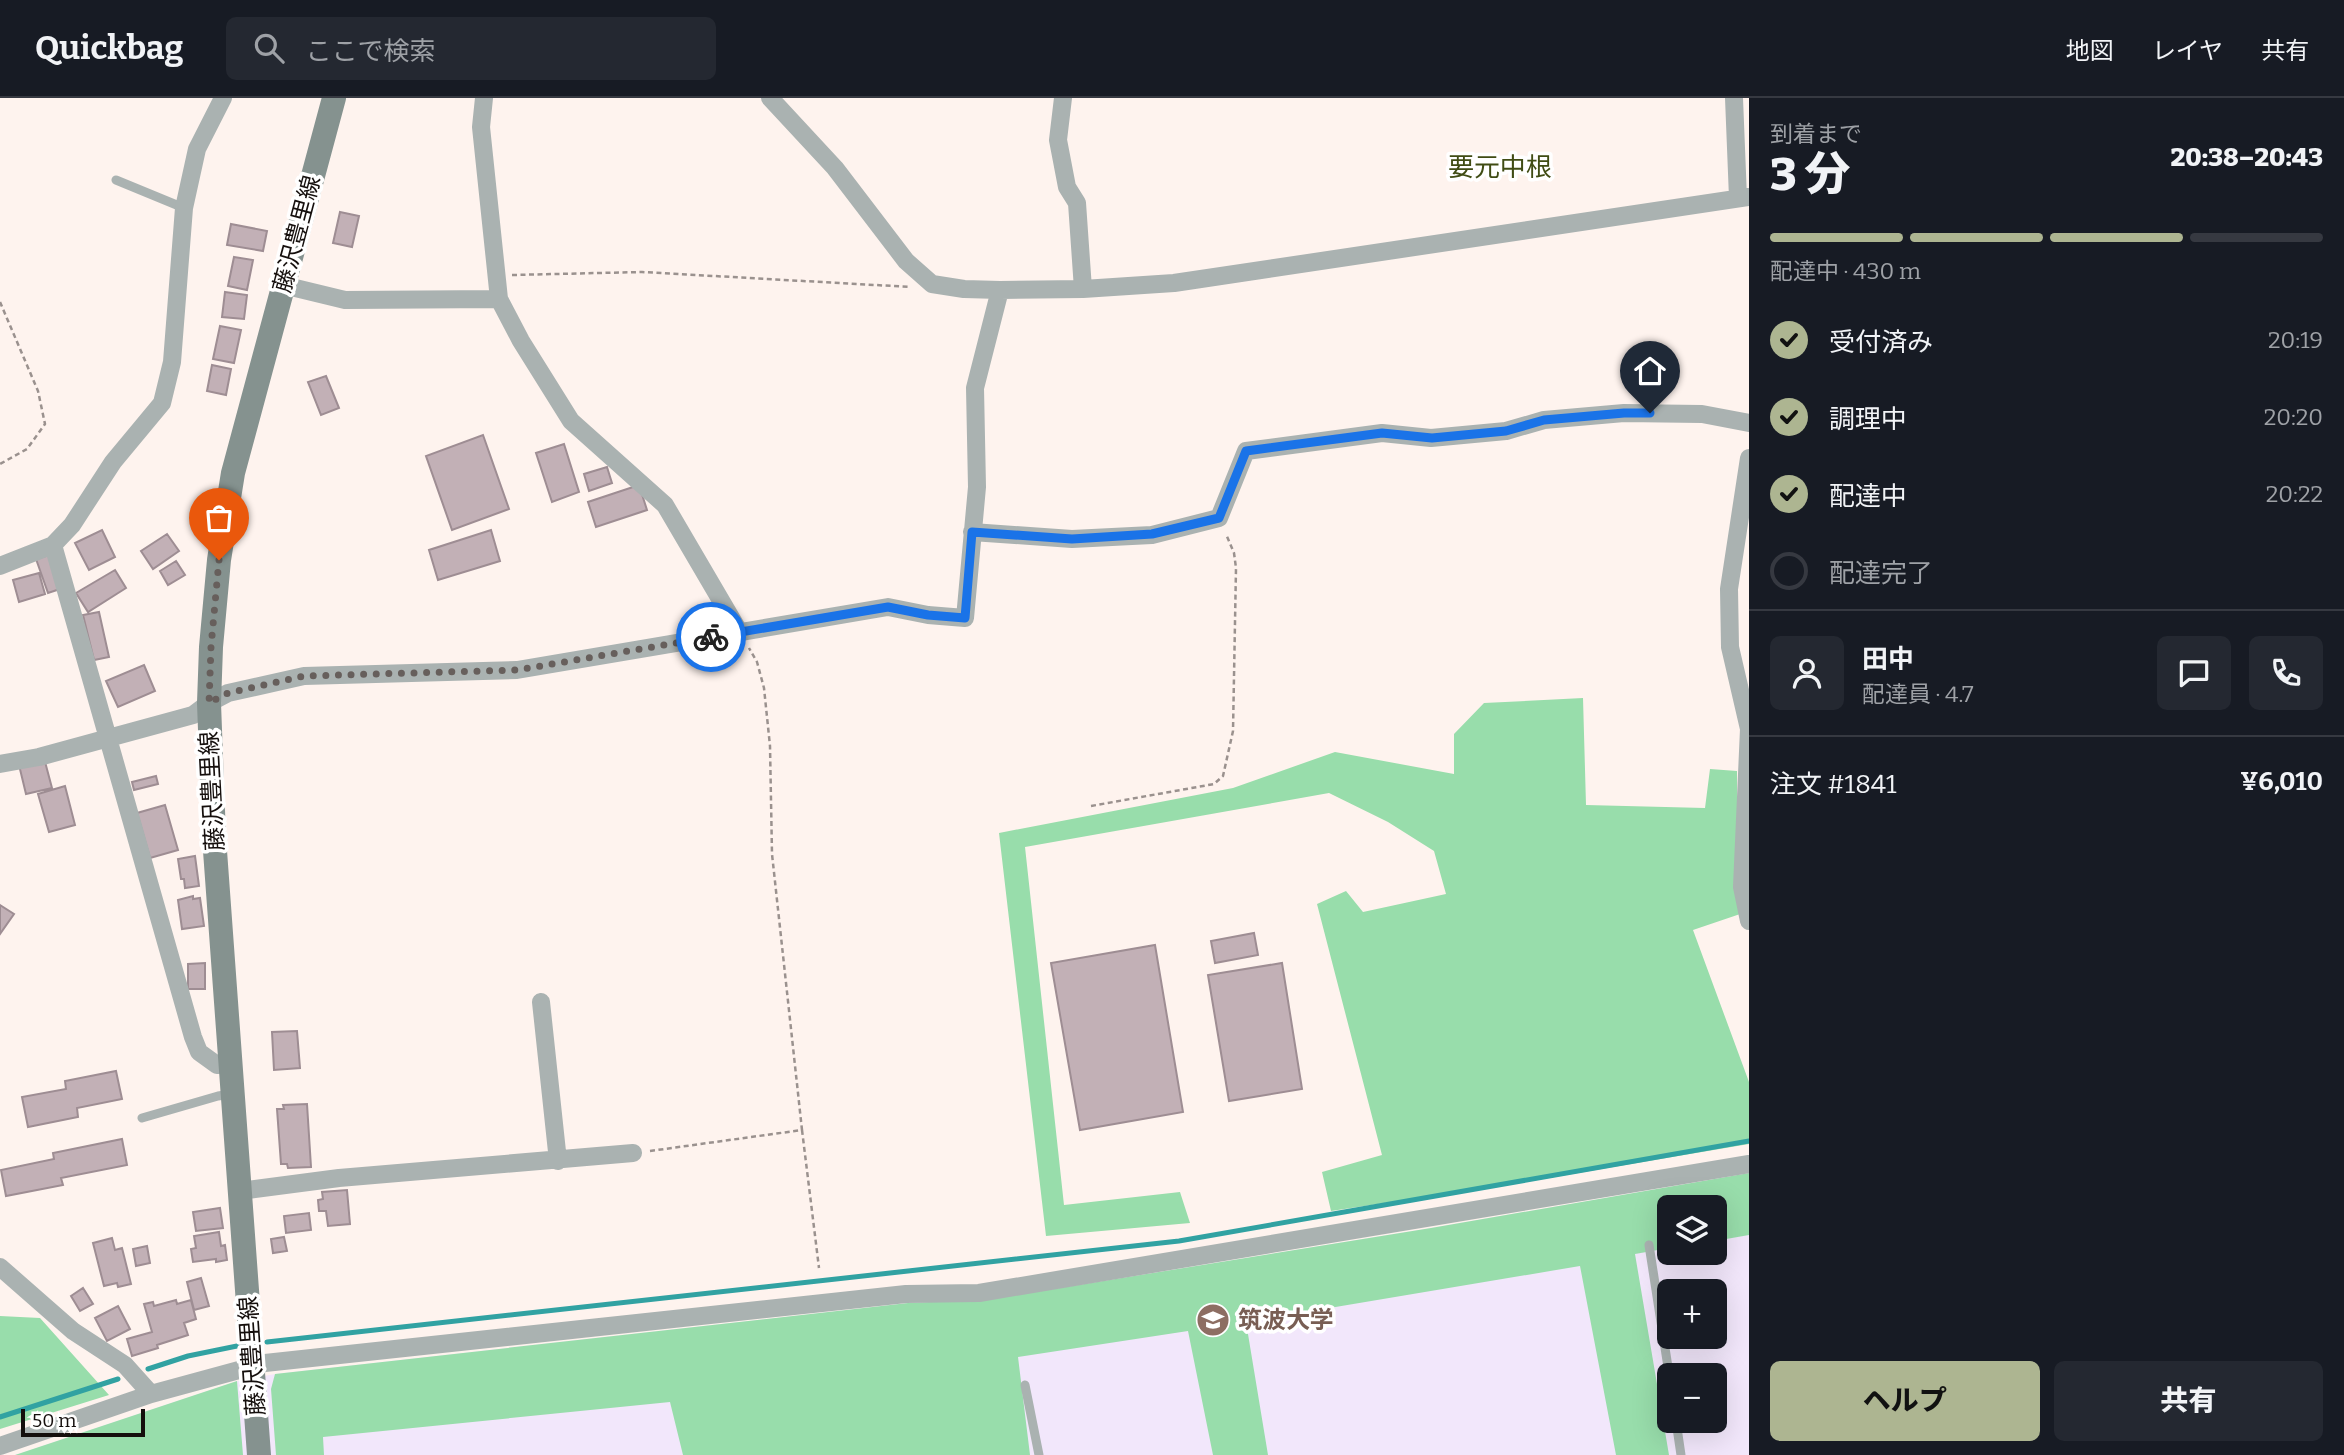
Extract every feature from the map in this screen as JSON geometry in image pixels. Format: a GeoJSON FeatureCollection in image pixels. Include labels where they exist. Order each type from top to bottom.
{"type":"FeatureCollection","features":[{"type":"Feature","properties":{"kind":"main road","name":"藤沢豊里線"},"geometry":{"type":"LineString","coordinates":[[259,1455],[212,812],[209,703],[211,647],[219,560],[233,473],[334,98]]}},
{"type":"Feature","properties":{"kind":"street"},"geometry":{"type":"LineString","coordinates":[[0,566],[53,545],[72,525],[113,462],[162,403],[172,362],[184,208],[197,149],[223,98]]}},
{"type":"Feature","properties":{"kind":"street"},"geometry":{"type":"LineString","coordinates":[[484,98],[481,127],[499,299],[520,341],[571,421],[664,505],[740,633]]}},
{"type":"Feature","properties":{"kind":"street"},"geometry":{"type":"LineString","coordinates":[[770,98],[835,168],[906,261],[932,284],[964,289],[1000,290],[1083,289],[1174,283],[1744,197],[1734,98]]}},
{"type":"Feature","properties":{"kind":"street"},"geometry":{"type":"LineString","coordinates":[[1063,98],[1058,140],[1067,187],[1077,203],[1083,289]]}},
{"type":"Feature","properties":{"kind":"street"},"geometry":{"type":"LineString","coordinates":[[283,285],[345,300],[499,299]]}},
{"type":"Feature","properties":{"kind":"street"},"geometry":{"type":"LineString","coordinates":[[0,764],[39,757],[193,715],[228,693],[304,676],[517,670],[888,607],[928,615],[965,618],[977,487],[975,388],[1000,290]]}},
{"type":"Feature","properties":{"kind":"street"},"geometry":{"type":"LineString","coordinates":[[972,532],[1085,538],[1152,534],[1219,518],[1246,451],[1382,433],[1432,438],[1506,431],[1544,420],[1624,413],[1702,414],[1749,423]]}},
{"type":"Feature","properties":{"kind":"street"},"geometry":{"type":"LineString","coordinates":[[1749,458],[1729,589],[1730,647],[1749,729],[1742,887],[1749,921]]}},
{"type":"Feature","properties":{"kind":"street"},"geometry":{"type":"LineString","coordinates":[[53,545],[199,1052],[217,1065],[231,1063]]}},
{"type":"Feature","properties":{"kind":"street"},"geometry":{"type":"LineString","coordinates":[[541,1002],[558,1161]]}},
{"type":"Feature","properties":{"kind":"street"},"geometry":{"type":"LineString","coordinates":[[240,1191],[340,1178],[633,1153]]}},
{"type":"Feature","properties":{"kind":"street"},"geometry":{"type":"LineString","coordinates":[[0,1446],[151,1394],[253,1365],[906,1294],[979,1293],[1749,1164]]}},
{"type":"Feature","properties":{"kind":"street"},"geometry":{"type":"LineString","coordinates":[[0,1267],[73,1331],[125,1365],[151,1394]]}},
{"type":"Feature","properties":{"kind":"lane"},"geometry":{"type":"LineString","coordinates":[[116,180],[184,208]]}},
{"type":"Feature","properties":{"kind":"lane"},"geometry":{"type":"LineString","coordinates":[[142,1118],[233,1094]]}},
{"type":"Feature","properties":{"kind":"lane"},"geometry":{"type":"LineString","coordinates":[[1648,1245],[1667,1363]]}},
{"type":"Feature","properties":{"kind":"lane"},"geometry":{"type":"LineString","coordinates":[[1025,1385],[1039,1455]]}},
{"type":"Feature","properties":{"kind":"lane"},"geometry":{"type":"LineString","coordinates":[[1678,1433],[1681,1455]]}},
{"type":"Feature","properties":{"kind":"path"},"geometry":{"type":"LineString","coordinates":[[497,275],[642,272],[910,288],[923,276]]}},
{"type":"Feature","properties":{"kind":"path"},"geometry":{"type":"LineString","coordinates":[[0,302],[38,391],[46,424],[27,449],[0,464]]}},
{"type":"Feature","properties":{"kind":"path"},"geometry":{"type":"LineString","coordinates":[[1091,806],[1214,784],[1223,776],[1233,731],[1236,568],[1234,553],[1219,518]]}},
{"type":"Feature","properties":{"kind":"path"},"geometry":{"type":"LineString","coordinates":[[740,633],[757,662],[764,688],[770,746],[772,854],[819,1268]]}},
{"type":"Feature","properties":{"kind":"path"},"geometry":{"type":"LineString","coordinates":[[633,1153],[802,1130]]}},
{"type":"Feature","properties":{"kind":"shaded area","name":"筑波大学"},"geometry":{"type":"Polygon","coordinates":[[[1749,1173],[1749,1455],[15,1455],[237,1381],[275,1374],[908,1303],[992,1299],[1749,1173]]]}},
{"type":"Feature","properties":{"kind":"green space"},"geometry":{"type":"Polygon","coordinates":[[[1583,698],[1586,805],[1705,808],[1710,769],[1737,771],[1737,836],[1749,911],[1693,930],[1749,1082],[1749,1144],[1331,1211],[1322,1172],[1382,1155],[1317,904],[1346,891],[1363,912],[1446,894],[1434,851],[1388,822],[1329,793],[1025,847],[1064,1205],[1180,1192],[1190,1223],[1046,1236],[999,833],[1233,788],[1335,752],[1454,774],[1454,734],[1484,703],[1583,698]]]}},
{"type":"Feature","properties":{"kind":"green space"},"geometry":{"type":"Polygon","coordinates":[[[1749,1173],[1749,1235],[1727,1239],[1727,1195],[1657,1195],[1657,1250],[1635,1254],[1657,1384],[1657,1433],[1665,1433],[1669,1455],[1616,1455],[1580,1266],[1246,1322],[1268,1455],[1213,1455],[1188,1331],[1018,1357],[1030,1455],[683,1455],[670,1402],[323,1437],[324,1455],[276,1455],[271,1389],[275,1374],[908,1303],[992,1299],[1749,1173]]]}},
{"type":"Feature","properties":{"kind":"green space"},"geometry":{"type":"Polygon","coordinates":[[[0,1316],[40,1318],[109,1395],[0,1429],[0,1316]]]}},
{"type":"Feature","properties":{"kind":"green space"},"geometry":{"type":"Polygon","coordinates":[[[237,1381],[243,1455],[15,1455],[237,1381]]]}},
{"type":"Feature","properties":{"kind":"building"},"geometry":{"type":"Polygon","coordinates":[[[340,212],[359,216],[352,247],[333,243],[340,212]]]}},
{"type":"Feature","properties":{"kind":"building"},"geometry":{"type":"Polygon","coordinates":[[[231,224],[267,231],[263,251],[227,245],[231,224]]]}},
{"type":"Feature","properties":{"kind":"building"},"geometry":{"type":"Polygon","coordinates":[[[234,257],[253,260],[247,290],[228,286],[234,257]]]}},
{"type":"Feature","properties":{"kind":"building"},"geometry":{"type":"Polygon","coordinates":[[[225,292],[247,295],[244,319],[222,317],[225,292]]]}},
{"type":"Feature","properties":{"kind":"building"},"geometry":{"type":"Polygon","coordinates":[[[220,326],[241,330],[234,363],[213,359],[220,326]]]}},
{"type":"Feature","properties":{"kind":"building"},"geometry":{"type":"Polygon","coordinates":[[[212,365],[231,369],[226,395],[207,391],[212,365]]]}},
{"type":"Feature","properties":{"kind":"building"},"geometry":{"type":"Polygon","coordinates":[[[326,376],[339,408],[321,415],[308,382],[326,376]]]}},
{"type":"Feature","properties":{"kind":"building"},"geometry":{"type":"Polygon","coordinates":[[[483,435],[509,509],[452,530],[426,456],[483,435]]]}},
{"type":"Feature","properties":{"kind":"building"},"geometry":{"type":"Polygon","coordinates":[[[564,444],[579,492],[552,502],[536,453],[564,444]]]}},
{"type":"Feature","properties":{"kind":"building"},"geometry":{"type":"Polygon","coordinates":[[[607,467],[612,483],[589,491],[584,474],[607,467]]]}},
{"type":"Feature","properties":{"kind":"building"},"geometry":{"type":"Polygon","coordinates":[[[639,485],[647,510],[596,527],[588,502],[639,485]]]}},
{"type":"Feature","properties":{"kind":"building"},"geometry":{"type":"Polygon","coordinates":[[[102,530],[115,557],[89,570],[75,543],[102,530]]]}},
{"type":"Feature","properties":{"kind":"building"},"geometry":{"type":"Polygon","coordinates":[[[491,530],[500,561],[438,580],[429,550],[491,530]]]}},
{"type":"Feature","properties":{"kind":"building"},"geometry":{"type":"Polygon","coordinates":[[[167,534],[179,551],[153,569],[141,551],[167,534]]]}},
{"type":"Feature","properties":{"kind":"building"},"geometry":{"type":"Polygon","coordinates":[[[52,554],[63,588],[48,593],[36,559],[52,554]]]}},
{"type":"Feature","properties":{"kind":"building"},"geometry":{"type":"Polygon","coordinates":[[[176,561],[185,575],[168,585],[160,571],[176,561]]]}},
{"type":"Feature","properties":{"kind":"building"},"geometry":{"type":"Polygon","coordinates":[[[115,570],[126,588],[88,612],[76,593],[115,570]]]}},
{"type":"Feature","properties":{"kind":"building"},"geometry":{"type":"Polygon","coordinates":[[[39,573],[45,594],[19,602],[13,580],[39,573]]]}},
{"type":"Feature","properties":{"kind":"building"},"geometry":{"type":"Polygon","coordinates":[[[99,612],[109,657],[94,660],[83,615],[99,612]]]}},
{"type":"Feature","properties":{"kind":"building"},"geometry":{"type":"Polygon","coordinates":[[[144,665],[155,691],[118,707],[106,681],[144,665]]]}},
{"type":"Feature","properties":{"kind":"building"},"geometry":{"type":"Polygon","coordinates":[[[44,758],[52,788],[26,794],[19,765],[44,758]]]}},
{"type":"Feature","properties":{"kind":"building"},"geometry":{"type":"Polygon","coordinates":[[[156,776],[158,784],[134,790],[132,782],[156,776]]]}},
{"type":"Feature","properties":{"kind":"building"},"geometry":{"type":"Polygon","coordinates":[[[65,786],[75,825],[49,832],[38,794],[65,786]]]}},
{"type":"Feature","properties":{"kind":"building"},"geometry":{"type":"Polygon","coordinates":[[[165,805],[178,850],[150,858],[137,813],[165,805]]]}},
{"type":"Feature","properties":{"kind":"building"},"geometry":{"type":"Polygon","coordinates":[[[195,856],[199,886],[185,888],[178,859],[195,856]]]}},
{"type":"Feature","properties":{"kind":"building"},"geometry":{"type":"Polygon","coordinates":[[[193,896],[193,899],[200,898],[204,926],[182,929],[178,900],[193,896]]]}},
{"type":"Feature","properties":{"kind":"building"},"geometry":{"type":"Polygon","coordinates":[[[0,905],[14,914],[0,934],[0,905]]]}},
{"type":"Feature","properties":{"kind":"building"},"geometry":{"type":"Polygon","coordinates":[[[1254,933],[1258,955],[1215,963],[1211,941],[1254,933]]]}},
{"type":"Feature","properties":{"kind":"building"},"geometry":{"type":"Polygon","coordinates":[[[1155,945],[1183,1112],[1080,1130],[1051,963],[1155,945]]]}},
{"type":"Feature","properties":{"kind":"building"},"geometry":{"type":"Polygon","coordinates":[[[205,963],[205,989],[188,989],[188,964],[205,963]]]}},
{"type":"Feature","properties":{"kind":"building"},"geometry":{"type":"Polygon","coordinates":[[[1282,963],[1302,1089],[1229,1101],[1208,975],[1282,963]]]}},
{"type":"Feature","properties":{"kind":"building"},"geometry":{"type":"Polygon","coordinates":[[[297,1031],[300,1068],[274,1070],[272,1032],[297,1031]]]}},
{"type":"Feature","properties":{"kind":"building"},"geometry":{"type":"Polygon","coordinates":[[[116,1071],[122,1099],[77,1108],[78,1117],[28,1127],[22,1097],[66,1089],[65,1081],[116,1071]]]}},
{"type":"Feature","properties":{"kind":"building"},"geometry":{"type":"Polygon","coordinates":[[[307,1104],[311,1167],[288,1168],[287,1164],[281,1164],[277,1109],[284,1109],[283,1105],[307,1104]]]}},
{"type":"Feature","properties":{"kind":"building"},"geometry":{"type":"Polygon","coordinates":[[[122,1139],[127,1165],[61,1178],[63,1185],[6,1196],[1,1170],[54,1159],[53,1153],[122,1139]]]}},
{"type":"Feature","properties":{"kind":"building"},"geometry":{"type":"Polygon","coordinates":[[[347,1190],[350,1224],[328,1226],[326,1211],[319,1211],[318,1200],[323,1199],[322,1192],[347,1190]]]}},
{"type":"Feature","properties":{"kind":"building"},"geometry":{"type":"Polygon","coordinates":[[[220,1208],[223,1228],[196,1231],[193,1212],[220,1208]]]}},
{"type":"Feature","properties":{"kind":"building"},"geometry":{"type":"Polygon","coordinates":[[[309,1213],[311,1230],[286,1233],[284,1216],[309,1213]]]}},
{"type":"Feature","properties":{"kind":"building"},"geometry":{"type":"Polygon","coordinates":[[[219,1232],[221,1246],[225,1245],[227,1260],[193,1262],[191,1249],[196,1248],[194,1236],[219,1232]]]}},
{"type":"Feature","properties":{"kind":"building"},"geometry":{"type":"Polygon","coordinates":[[[284,1237],[287,1251],[273,1253],[271,1239],[284,1237]]]}},
{"type":"Feature","properties":{"kind":"building"},"geometry":{"type":"Polygon","coordinates":[[[112,1238],[115,1250],[122,1248],[131,1284],[104,1286],[93,1243],[112,1238]]]}},
{"type":"Feature","properties":{"kind":"building"},"geometry":{"type":"Polygon","coordinates":[[[147,1246],[150,1263],[136,1266],[133,1249],[147,1246]]]}},
{"type":"Feature","properties":{"kind":"building"},"geometry":{"type":"Polygon","coordinates":[[[201,1278],[209,1306],[194,1310],[187,1282],[201,1278]]]}},
{"type":"Feature","properties":{"kind":"building"},"geometry":{"type":"Polygon","coordinates":[[[83,1288],[93,1304],[80,1311],[71,1296],[83,1288]]]}},
{"type":"Feature","properties":{"kind":"building"},"geometry":{"type":"Polygon","coordinates":[[[176,1300],[177,1304],[191,1300],[196,1319],[184,1323],[188,1335],[132,1356],[127,1339],[152,1332],[144,1304],[153,1302],[154,1306],[176,1300]]]}},
{"type":"Feature","properties":{"kind":"building"},"geometry":{"type":"Polygon","coordinates":[[[118,1306],[130,1329],[107,1341],[95,1318],[118,1306]]]}},
{"type":"Feature","properties":{"kind":"waterway"},"geometry":{"type":"LineString","coordinates":[[267,1342],[1179,1241],[1749,1141]]}},
{"type":"Feature","properties":{"kind":"waterway"},"geometry":{"type":"LineString","coordinates":[[148,1369],[188,1356],[237,1346]]}},
{"type":"Feature","properties":{"kind":"waterway"},"geometry":{"type":"LineString","coordinates":[[0,1417],[118,1379]]}},
{"type":"Feature","properties":{"kind":"way so far"},"geometry":{"type":"LineString","coordinates":[[219,560],[209,703],[228,693],[304,676],[517,670],[711,637]]}},
{"type":"Feature","properties":{"kind":"place","name":"筑波大学"},"geometry":{"type":"Point","coordinates":[1213,1320]}},
{"type":"Feature","properties":{"kind":"district","name":"要元中根"},"geometry":{"type":"Point","coordinates":[1500,167]}},
{"type":"Feature","properties":{"kind":"route"},"geometry":{"type":"LineString","coordinates":[[711,637],[888,607],[928,615],[965,618],[972,532],[1072,539],[1152,534],[1219,518],[1246,451],[1382,433],[1432,438],[1506,431],[1544,420],[1650,413]]}}]}
